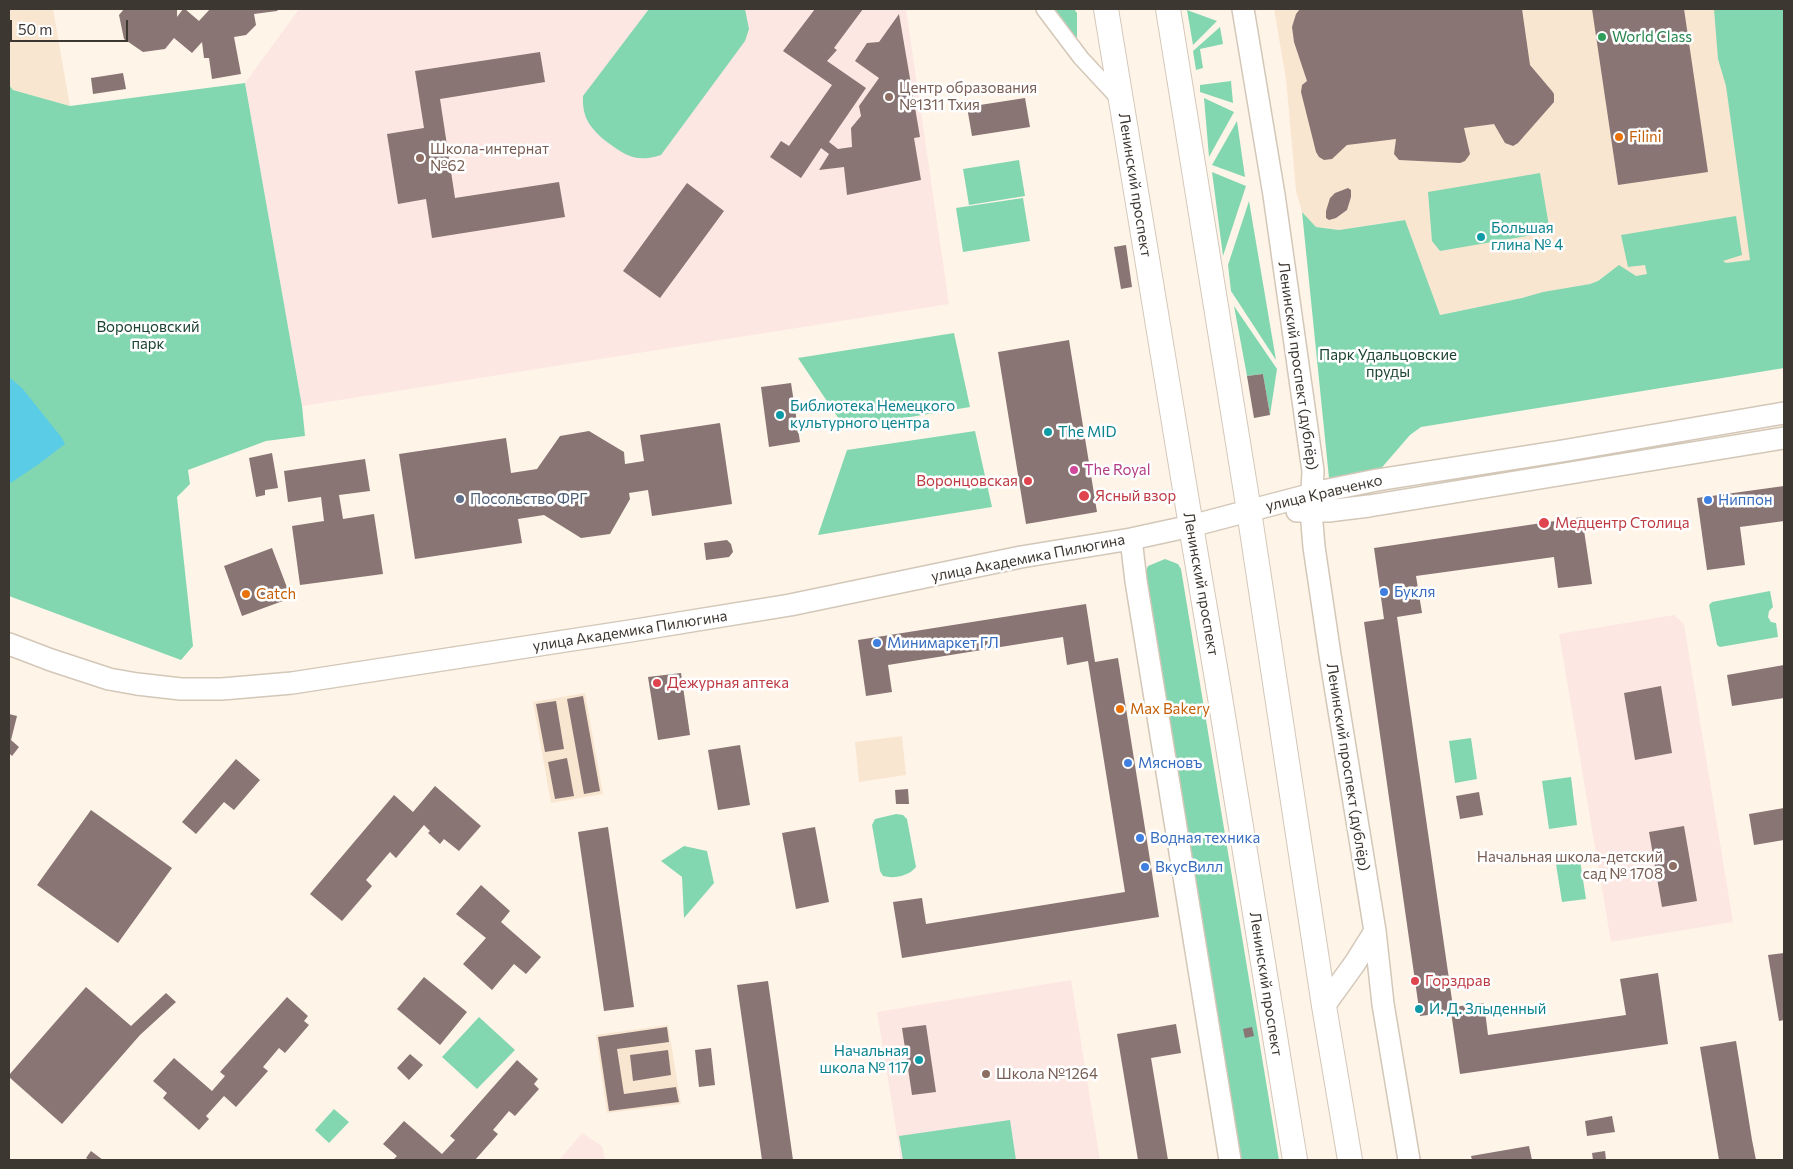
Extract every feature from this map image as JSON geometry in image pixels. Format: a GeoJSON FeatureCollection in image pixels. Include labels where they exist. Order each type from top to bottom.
{"type":"FeatureCollection","features":[{"type":"Feature","properties":{"kind":"main road","name":"Ленинский проспект"},"geometry":{"type":"LineString","coordinates":[[1106,9],[1295,1160]]}},
{"type":"Feature","properties":{"kind":"main road"},"geometry":{"type":"LineString","coordinates":[[1168,9],[1249,511],[1324,1006],[1350,1160]]}},
{"type":"Feature","properties":{"kind":"street"},"geometry":{"type":"LineString","coordinates":[[1044,9],[1081,58],[1121,101]]}},
{"type":"Feature","properties":{"kind":"street","name":"Ленинский проспект (дублёр)"},"geometry":{"type":"LineString","coordinates":[[1243,9],[1274,195],[1313,472],[1311,503],[1314,547],[1375,931],[1383,1004],[1409,1160]]}},
{"type":"Feature","properties":{"kind":"street","name":"улица Кравченко"},"geometry":{"type":"LineString","coordinates":[[1249,511],[1311,503],[1378,480],[1552,453],[1784,413]]}},
{"type":"Feature","properties":{"kind":"street","name":"улица Кравченко"},"geometry":{"type":"LineString","coordinates":[[1311,503],[1328,511],[1380,504],[1784,438]]}},
{"type":"Feature","properties":{"kind":"street","name":"улица Академика Пилюгина"},"geometry":{"type":"LineString","coordinates":[[9,644],[109,679],[137,684],[181,689],[222,689],[292,683],[621,633],[790,605],[1021,557],[1131,539],[1249,511]]}},
{"type":"Feature","properties":{"kind":"street"},"geometry":{"type":"LineString","coordinates":[[1131,539],[1136,581],[1230,1160]]}},
{"type":"Feature","properties":{"kind":"street"},"geometry":{"type":"LineString","coordinates":[[1324,1006],[1375,931]]}},
{"type":"Feature","properties":{"kind":"shaded area"},"geometry":{"type":"Polygon","coordinates":[[[9,9],[53,9],[70,106],[13,90],[9,85],[9,9]]]}},
{"type":"Feature","properties":{"kind":"shaded area"},"geometry":{"type":"Polygon","coordinates":[[[299,9],[906,9],[949,304],[302,406],[245,83],[299,9]]]}},
{"type":"Feature","properties":{"kind":"shaded area"},"geometry":{"type":"Polygon","coordinates":[[[1274,9],[1716,9],[1751,260],[1636,276],[1609,272],[1598,281],[1590,284],[1440,315],[1404,220],[1339,230],[1316,227],[1302,212],[1296,191],[1286,79],[1274,9]]]}},
{"type":"Feature","properties":{"kind":"shaded area"},"geometry":{"type":"Polygon","coordinates":[[[1674,615],[1684,624],[1733,922],[1611,942],[1559,634],[1674,615]]]}},
{"type":"Feature","properties":{"kind":"shaded area"},"geometry":{"type":"Polygon","coordinates":[[[585,693],[603,794],[551,803],[533,702],[585,693]]]}},
{"type":"Feature","properties":{"kind":"shaded area"},"geometry":{"type":"Polygon","coordinates":[[[902,736],[906,775],[859,782],[855,742],[902,736]]]}},
{"type":"Feature","properties":{"kind":"shaded area","name":"Школа №1264"},"geometry":{"type":"Polygon","coordinates":[[[1071,980],[1100,1160],[901,1160],[877,1012],[1071,980]]]}},
{"type":"Feature","properties":{"kind":"shaded area"},"geometry":{"type":"Polygon","coordinates":[[[668,1025],[681,1104],[607,1113],[596,1035],[668,1025]]]}},
{"type":"Feature","properties":{"kind":"shaded area"},"geometry":{"type":"Polygon","coordinates":[[[582,1133],[602,1146],[605,1160],[559,1160],[582,1133]]]}},
{"type":"Feature","properties":{"kind":"green space"},"geometry":{"type":"Polygon","coordinates":[[[649,9],[745,9],[749,29],[745,41],[661,155],[638,158],[620,151],[596,132],[586,117],[583,96],[649,9]]]}},
{"type":"Feature","properties":{"kind":"green space"},"geometry":{"type":"Polygon","coordinates":[[[1055,9],[1074,9],[1077,13],[1077,42],[1055,9]]]}},
{"type":"Feature","properties":{"kind":"green space","name":"Парк Удальцовские пруды"},"geometry":{"type":"Polygon","coordinates":[[[1714,9],[1784,9],[1784,368],[1421,427],[1410,435],[1378,472],[1329,478],[1302,212],[1316,227],[1339,230],[1405,220],[1440,315],[1543,292],[1590,284],[1598,281],[1619,265],[1636,276],[1647,274],[1645,265],[1628,267],[1621,235],[1736,216],[1742,255],[1723,261],[1726,263],[1750,260],[1726,86],[1718,59],[1714,9]]]}},
{"type":"Feature","properties":{"kind":"green space"},"geometry":{"type":"Polygon","coordinates":[[[1187,10],[1217,21],[1193,45],[1187,10]]]}},
{"type":"Feature","properties":{"kind":"green space"},"geometry":{"type":"Polygon","coordinates":[[[1220,27],[1223,44],[1200,49],[1203,68],[1196,70],[1193,51],[1220,27]]]}},
{"type":"Feature","properties":{"kind":"green space"},"geometry":{"type":"Polygon","coordinates":[[[1231,81],[1233,103],[1200,92],[1200,85],[1231,81]]]}},
{"type":"Feature","properties":{"kind":"green space","name":"Воронцовский парк"},"geometry":{"type":"Polygon","coordinates":[[[245,83],[302,406],[305,436],[266,441],[188,470],[190,484],[177,497],[193,646],[181,660],[9,596],[9,85],[13,90],[70,106],[245,83]]]}},
{"type":"Feature","properties":{"kind":"green space"},"geometry":{"type":"Polygon","coordinates":[[[1204,98],[1234,112],[1209,157],[1204,98]]]}},
{"type":"Feature","properties":{"kind":"green space"},"geometry":{"type":"Polygon","coordinates":[[[1237,121],[1245,177],[1212,165],[1237,121]]]}},
{"type":"Feature","properties":{"kind":"green space"},"geometry":{"type":"Polygon","coordinates":[[[1019,160],[1025,196],[969,205],[963,169],[1019,160]]]}},
{"type":"Feature","properties":{"kind":"green space"},"geometry":{"type":"Polygon","coordinates":[[[1212,172],[1246,186],[1223,256],[1212,172]]]}},
{"type":"Feature","properties":{"kind":"green space"},"geometry":{"type":"Polygon","coordinates":[[[1540,173],[1550,232],[1440,251],[1432,241],[1428,192],[1540,173]]]}},
{"type":"Feature","properties":{"kind":"green space"},"geometry":{"type":"Polygon","coordinates":[[[1023,198],[1030,241],[963,252],[956,208],[1023,198]]]}},
{"type":"Feature","properties":{"kind":"green space"},"geometry":{"type":"Polygon","coordinates":[[[1249,201],[1276,360],[1231,291],[1228,265],[1249,201]]]}},
{"type":"Feature","properties":{"kind":"green space"},"geometry":{"type":"Polygon","coordinates":[[[1234,306],[1277,369],[1270,415],[1263,374],[1247,376],[1234,306]]]}},
{"type":"Feature","properties":{"kind":"green space"},"geometry":{"type":"Polygon","coordinates":[[[954,333],[970,407],[845,428],[798,358],[954,333]]]}},
{"type":"Feature","properties":{"kind":"green space"},"geometry":{"type":"Polygon","coordinates":[[[975,431],[992,507],[818,535],[847,450],[975,431]]]}},
{"type":"Feature","properties":{"kind":"green space"},"geometry":{"type":"Polygon","coordinates":[[[1165,559],[1178,564],[1181,569],[1279,1160],[1237,1160],[1144,575],[1148,566],[1165,559]]]}},
{"type":"Feature","properties":{"kind":"green space"},"geometry":{"type":"Polygon","coordinates":[[[1770,591],[1773,607],[1769,611],[1768,617],[1771,622],[1776,623],[1778,637],[1720,647],[1717,645],[1709,605],[1712,602],[1770,591]]]}},
{"type":"Feature","properties":{"kind":"green space"},"geometry":{"type":"Polygon","coordinates":[[[1471,738],[1477,779],[1455,783],[1449,741],[1471,738]]]}},
{"type":"Feature","properties":{"kind":"green space"},"geometry":{"type":"Polygon","coordinates":[[[1571,777],[1577,825],[1549,829],[1542,781],[1571,777]]]}},
{"type":"Feature","properties":{"kind":"green space"},"geometry":{"type":"Polygon","coordinates":[[[896,814],[903,815],[907,819],[916,867],[905,875],[887,877],[883,876],[880,871],[872,825],[875,819],[896,814]]]}},
{"type":"Feature","properties":{"kind":"green space"},"geometry":{"type":"Polygon","coordinates":[[[684,846],[707,851],[714,883],[684,918],[682,877],[661,861],[684,846]]]}},
{"type":"Feature","properties":{"kind":"green space"},"geometry":{"type":"Polygon","coordinates":[[[1580,860],[1586,899],[1562,902],[1556,864],[1580,860]]]}},
{"type":"Feature","properties":{"kind":"green space"},"geometry":{"type":"Polygon","coordinates":[[[479,1017],[515,1050],[477,1089],[442,1057],[479,1017]]]}},
{"type":"Feature","properties":{"kind":"green space"},"geometry":{"type":"Polygon","coordinates":[[[334,1109],[349,1122],[329,1143],[315,1130],[334,1109]]]}},
{"type":"Feature","properties":{"kind":"green space"},"geometry":{"type":"Polygon","coordinates":[[[1010,1120],[1016,1160],[903,1160],[899,1136],[1010,1120]]]}},
{"type":"Feature","properties":{"kind":"water"},"geometry":{"type":"Polygon","coordinates":[[[9,377],[22,388],[65,444],[9,484],[9,377]]]}},
{"type":"Feature","properties":{"kind":"building"},"geometry":{"type":"Polygon","coordinates":[[[124,9],[177,9],[177,17],[185,9],[199,21],[210,9],[279,9],[277,11],[254,14],[256,25],[246,35],[234,37],[241,74],[212,79],[209,58],[204,58],[202,42],[192,53],[174,38],[165,49],[143,52],[124,39],[119,15],[124,9]]]}},
{"type":"Feature","properties":{"kind":"building","name":"Центр образования №1311 Тхия"},"geometry":{"type":"Polygon","coordinates":[[[815,9],[863,9],[834,48],[837,50],[827,61],[866,88],[829,142],[838,149],[852,147],[851,128],[861,116],[859,106],[879,78],[855,61],[867,43],[879,42],[899,14],[920,137],[914,138],[921,180],[847,195],[844,167],[819,170],[829,154],[821,148],[801,178],[770,157],[781,141],[789,146],[832,85],[783,51],[815,9]]]}},
{"type":"Feature","properties":{"kind":"building"},"geometry":{"type":"Polygon","coordinates":[[[1300,9],[1522,9],[1530,65],[1554,94],[1554,102],[1518,143],[1513,146],[1505,143],[1494,124],[1464,128],[1470,154],[1465,161],[1460,163],[1399,160],[1394,154],[1396,139],[1347,145],[1332,159],[1324,160],[1316,152],[1301,92],[1302,85],[1307,81],[1294,42],[1292,27],[1296,14],[1300,9]]]}},
{"type":"Feature","properties":{"kind":"building"},"geometry":{"type":"Polygon","coordinates":[[[1592,9],[1684,9],[1708,172],[1618,185],[1592,9]]]}},
{"type":"Feature","properties":{"kind":"building","name":"Школа-интернат №62"},"geometry":{"type":"Polygon","coordinates":[[[540,52],[545,82],[440,99],[455,198],[559,182],[565,217],[432,238],[426,199],[398,204],[387,134],[424,128],[415,71],[540,52]]]}},
{"type":"Feature","properties":{"kind":"building"},"geometry":{"type":"Polygon","coordinates":[[[123,73],[126,89],[93,94],[91,78],[123,73]]]}},
{"type":"Feature","properties":{"kind":"building"},"geometry":{"type":"Polygon","coordinates":[[[1025,98],[1030,127],[972,136],[967,107],[1025,98]]]}},
{"type":"Feature","properties":{"kind":"building"},"geometry":{"type":"Polygon","coordinates":[[[687,183],[724,211],[660,298],[623,271],[687,183]]]}},
{"type":"Feature","properties":{"kind":"building"},"geometry":{"type":"Polygon","coordinates":[[[1348,188],[1351,190],[1351,197],[1347,210],[1336,218],[1329,220],[1326,218],[1326,211],[1330,198],[1335,193],[1348,188]]]}},
{"type":"Feature","properties":{"kind":"building"},"geometry":{"type":"Polygon","coordinates":[[[1126,245],[1132,287],[1121,289],[1114,247],[1126,245]]]}},
{"type":"Feature","properties":{"kind":"building","name":"The MID"},"geometry":{"type":"Polygon","coordinates":[[[1069,340],[1097,512],[1026,524],[998,352],[1069,340]]]}},
{"type":"Feature","properties":{"kind":"building"},"geometry":{"type":"Polygon","coordinates":[[[1263,374],[1270,415],[1254,418],[1247,376],[1263,374]]]}},
{"type":"Feature","properties":{"kind":"building","name":"Библиотека Немецкого культурного центра"},"geometry":{"type":"Polygon","coordinates":[[[791,383],[800,442],[769,447],[761,387],[791,383]]]}},
{"type":"Feature","properties":{"kind":"building"},"geometry":{"type":"Polygon","coordinates":[[[720,423],[732,504],[652,516],[648,490],[629,493],[630,499],[610,534],[581,538],[544,515],[518,519],[522,543],[415,559],[399,454],[506,438],[511,473],[537,469],[560,436],[589,431],[624,452],[625,464],[644,461],[640,435],[720,423]]]}},
{"type":"Feature","properties":{"kind":"building"},"geometry":{"type":"Polygon","coordinates":[[[272,453],[278,488],[265,490],[265,495],[256,497],[249,458],[272,453]]]}},
{"type":"Feature","properties":{"kind":"building"},"geometry":{"type":"Polygon","coordinates":[[[365,459],[370,491],[339,495],[343,519],[374,514],[383,574],[300,585],[292,526],[324,521],[321,497],[288,502],[284,471],[365,459]]]}},
{"type":"Feature","properties":{"kind":"building"},"geometry":{"type":"Polygon","coordinates":[[[1784,486],[1784,521],[1740,527],[1745,565],[1707,570],[1697,498],[1784,486]]]}},
{"type":"Feature","properties":{"kind":"building"},"geometry":{"type":"Polygon","coordinates":[[[1582,517],[1592,584],[1558,588],[1554,557],[1416,576],[1422,613],[1397,617],[1453,1007],[1484,1003],[1488,1035],[1626,1015],[1620,979],[1658,973],[1668,1044],[1460,1074],[1451,1012],[1420,1016],[1364,622],[1384,619],[1374,548],[1582,517]]]}},
{"type":"Feature","properties":{"kind":"building"},"geometry":{"type":"Polygon","coordinates":[[[727,540],[731,544],[733,552],[729,557],[706,560],[704,543],[727,540]]]}},
{"type":"Feature","properties":{"kind":"building"},"geometry":{"type":"Polygon","coordinates":[[[272,548],[291,598],[242,616],[224,566],[272,548]]]}},
{"type":"Feature","properties":{"kind":"building"},"geometry":{"type":"Polygon","coordinates":[[[1086,604],[1095,662],[1118,658],[1159,917],[902,958],[893,902],[922,898],[926,924],[1125,892],[1088,661],[1067,665],[1063,637],[888,665],[892,692],[866,696],[858,640],[1086,604]]]}},
{"type":"Feature","properties":{"kind":"building"},"geometry":{"type":"Polygon","coordinates":[[[1784,665],[1784,698],[1732,706],[1727,675],[1784,665]]]}},
{"type":"Feature","properties":{"kind":"building"},"geometry":{"type":"Polygon","coordinates":[[[681,673],[690,735],[658,740],[648,677],[681,673]]]}},
{"type":"Feature","properties":{"kind":"building"},"geometry":{"type":"Polygon","coordinates":[[[1661,686],[1672,753],[1635,760],[1624,693],[1661,686]]]}},
{"type":"Feature","properties":{"kind":"building"},"geometry":{"type":"Polygon","coordinates":[[[583,696],[600,791],[584,794],[567,699],[583,696]]]}},
{"type":"Feature","properties":{"kind":"building"},"geometry":{"type":"Polygon","coordinates":[[[556,701],[564,749],[545,752],[536,704],[556,701]]]}},
{"type":"Feature","properties":{"kind":"building"},"geometry":{"type":"Polygon","coordinates":[[[9,714],[17,716],[11,740],[19,747],[12,756],[9,753],[9,714]]]}},
{"type":"Feature","properties":{"kind":"building"},"geometry":{"type":"Polygon","coordinates":[[[740,745],[750,805],[718,810],[708,750],[740,745]]]}},
{"type":"Feature","properties":{"kind":"building"},"geometry":{"type":"Polygon","coordinates":[[[567,758],[574,796],[555,799],[548,762],[567,758]]]}},
{"type":"Feature","properties":{"kind":"building"},"geometry":{"type":"Polygon","coordinates":[[[236,759],[260,780],[234,810],[224,802],[196,834],[182,822],[236,759]]]}},
{"type":"Feature","properties":{"kind":"building"},"geometry":{"type":"Polygon","coordinates":[[[435,786],[481,826],[459,851],[444,839],[440,844],[428,833],[430,831],[424,825],[396,858],[390,852],[366,880],[372,886],[342,921],[310,894],[394,795],[413,812],[435,786]]]}},
{"type":"Feature","properties":{"kind":"building"},"geometry":{"type":"Polygon","coordinates":[[[908,789],[909,804],[896,804],[895,790],[908,789]]]}},
{"type":"Feature","properties":{"kind":"building"},"geometry":{"type":"Polygon","coordinates":[[[1479,792],[1483,815],[1460,819],[1456,796],[1479,792]]]}},
{"type":"Feature","properties":{"kind":"building"},"geometry":{"type":"Polygon","coordinates":[[[1784,808],[1784,840],[1754,845],[1749,814],[1784,808]]]}},
{"type":"Feature","properties":{"kind":"building"},"geometry":{"type":"Polygon","coordinates":[[[91,810],[172,868],[118,943],[37,885],[91,810]]]}},
{"type":"Feature","properties":{"kind":"building","name":"Начальная школа-детский сад № 1708"},"geometry":{"type":"Polygon","coordinates":[[[1684,826],[1697,901],[1662,907],[1649,832],[1684,826]]]}},
{"type":"Feature","properties":{"kind":"building"},"geometry":{"type":"Polygon","coordinates":[[[608,827],[634,1007],[604,1011],[578,832],[608,827]]]}},
{"type":"Feature","properties":{"kind":"building"},"geometry":{"type":"Polygon","coordinates":[[[815,827],[829,902],[796,909],[782,833],[815,827]]]}},
{"type":"Feature","properties":{"kind":"building"},"geometry":{"type":"Polygon","coordinates":[[[481,885],[510,911],[501,922],[541,957],[526,974],[514,964],[492,990],[463,964],[486,938],[456,914],[481,885]]]}},
{"type":"Feature","properties":{"kind":"building"},"geometry":{"type":"Polygon","coordinates":[[[1784,953],[1784,1020],[1779,1021],[1768,955],[1784,953]]]}},
{"type":"Feature","properties":{"kind":"building"},"geometry":{"type":"Polygon","coordinates":[[[424,977],[467,1012],[440,1045],[397,1009],[424,977]]]}},
{"type":"Feature","properties":{"kind":"building"},"geometry":{"type":"Polygon","coordinates":[[[768,981],[793,1160],[762,1160],[737,985],[768,981]]]}},
{"type":"Feature","properties":{"kind":"building"},"geometry":{"type":"Polygon","coordinates":[[[86,987],[131,1026],[166,993],[176,1002],[140,1035],[62,1124],[9,1075],[86,987]]]}},
{"type":"Feature","properties":{"kind":"building"},"geometry":{"type":"Polygon","coordinates":[[[287,997],[308,1016],[304,1021],[309,1025],[285,1053],[279,1048],[263,1067],[268,1071],[236,1107],[224,1096],[206,1116],[209,1119],[199,1130],[163,1098],[167,1093],[153,1081],[174,1058],[212,1091],[225,1076],[220,1072],[287,997]]]}},
{"type":"Feature","properties":{"kind":"building"},"geometry":{"type":"Polygon","coordinates":[[[1176,1024],[1181,1053],[1151,1058],[1168,1160],[1138,1160],[1117,1034],[1176,1024]]]}},
{"type":"Feature","properties":{"kind":"building","name":"Начальная школа № 117"},"geometry":{"type":"Polygon","coordinates":[[[926,1025],[936,1092],[912,1095],[902,1028],[926,1025]]]}},
{"type":"Feature","properties":{"kind":"building"},"geometry":{"type":"Polygon","coordinates":[[[667,1027],[669,1042],[617,1049],[624,1094],[676,1087],[679,1102],[609,1111],[598,1037],[667,1027]]]}},
{"type":"Feature","properties":{"kind":"building"},"geometry":{"type":"Polygon","coordinates":[[[1252,1027],[1254,1036],[1245,1038],[1243,1029],[1252,1027]]]}},
{"type":"Feature","properties":{"kind":"building"},"geometry":{"type":"Polygon","coordinates":[[[1736,1041],[1756,1160],[1719,1160],[1700,1047],[1736,1041]]]}},
{"type":"Feature","properties":{"kind":"building"},"geometry":{"type":"Polygon","coordinates":[[[711,1048],[715,1085],[699,1087],[695,1050],[711,1048]]]}},
{"type":"Feature","properties":{"kind":"building"},"geometry":{"type":"Polygon","coordinates":[[[668,1050],[671,1075],[633,1081],[630,1055],[668,1050]]]}},
{"type":"Feature","properties":{"kind":"building"},"geometry":{"type":"Polygon","coordinates":[[[410,1054],[423,1065],[409,1080],[397,1068],[410,1054]]]}},
{"type":"Feature","properties":{"kind":"building"},"geometry":{"type":"Polygon","coordinates":[[[517,1060],[538,1079],[534,1084],[539,1089],[515,1116],[509,1111],[493,1130],[498,1134],[475,1160],[393,1160],[397,1156],[383,1144],[404,1121],[442,1154],[455,1140],[450,1136],[517,1060]]]}},
{"type":"Feature","properties":{"kind":"building"},"geometry":{"type":"Polygon","coordinates":[[[1612,1116],[1615,1132],[1587,1136],[1585,1121],[1612,1116]]]}},
{"type":"Feature","properties":{"kind":"building"},"geometry":{"type":"Polygon","coordinates":[[[1529,1146],[1532,1160],[1472,1160],[1471,1156],[1529,1146]]]}},
{"type":"Feature","properties":{"kind":"building"},"geometry":{"type":"Polygon","coordinates":[[[91,1151],[103,1160],[89,1160],[86,1158],[91,1151]]]}},
{"type":"Feature","properties":{"kind":"building"},"geometry":{"type":"Polygon","coordinates":[[[1605,1151],[1606,1160],[1593,1160],[1592,1153],[1605,1151]]]}},
{"type":"Feature","properties":{"kind":"place","name":"World Class"},"geometry":{"type":"Point","coordinates":[1602,37]}},
{"type":"Feature","properties":{"kind":"place","name":"Центр образования №1311 Тхия"},"geometry":{"type":"Point","coordinates":[889,97]}},
{"type":"Feature","properties":{"kind":"place","name":"Filini"},"geometry":{"type":"Point","coordinates":[1619,137]}},
{"type":"Feature","properties":{"kind":"place","name":"Школа-интернат №62"},"geometry":{"type":"Point","coordinates":[420,158]}},
{"type":"Feature","properties":{"kind":"place","name":"Большая глина № 4"},"geometry":{"type":"Point","coordinates":[1481,237]}},
{"type":"Feature","properties":{"kind":"place","name":"Библиотека Немецкого культурного центра"},"geometry":{"type":"Point","coordinates":[780,415]}},
{"type":"Feature","properties":{"kind":"place","name":"The MID"},"geometry":{"type":"Point","coordinates":[1048,432]}},
{"type":"Feature","properties":{"kind":"place","name":"The Royal"},"geometry":{"type":"Point","coordinates":[1074,470]}},
{"type":"Feature","properties":{"kind":"place","name":"Воронцовская"},"geometry":{"type":"Point","coordinates":[1028,481]}},
{"type":"Feature","properties":{"kind":"place","name":"Ясный взор"},"geometry":{"type":"Point","coordinates":[1084,496]}},
{"type":"Feature","properties":{"kind":"place","name":"Посольство ФРГ"},"geometry":{"type":"Point","coordinates":[460,499]}},
{"type":"Feature","properties":{"kind":"place","name":"Ниппон"},"geometry":{"type":"Point","coordinates":[1708,500]}},
{"type":"Feature","properties":{"kind":"place","name":"Медцентр Столица"},"geometry":{"type":"Point","coordinates":[1544,523]}},
{"type":"Feature","properties":{"kind":"place","name":"Букля"},"geometry":{"type":"Point","coordinates":[1384,592]}},
{"type":"Feature","properties":{"kind":"place","name":"Catch"},"geometry":{"type":"Point","coordinates":[246,594]}},
{"type":"Feature","properties":{"kind":"place","name":"Минимаркет ГЛ"},"geometry":{"type":"Point","coordinates":[877,643]}},
{"type":"Feature","properties":{"kind":"place","name":"Дежурная аптека"},"geometry":{"type":"Point","coordinates":[657,683]}},
{"type":"Feature","properties":{"kind":"place","name":"Max Bakery"},"geometry":{"type":"Point","coordinates":[1120,709]}},
{"type":"Feature","properties":{"kind":"place","name":"Мясновъ"},"geometry":{"type":"Point","coordinates":[1128,763]}},
{"type":"Feature","properties":{"kind":"place","name":"Водная техника"},"geometry":{"type":"Point","coordinates":[1140,838]}},
{"type":"Feature","properties":{"kind":"place","name":"Начальная школа-детский сад № 1708"},"geometry":{"type":"Point","coordinates":[1673,866]}},
{"type":"Feature","properties":{"kind":"place","name":"ВкусВилл"},"geometry":{"type":"Point","coordinates":[1145,867]}},
{"type":"Feature","properties":{"kind":"place","name":"Горздрав"},"geometry":{"type":"Point","coordinates":[1415,981]}},
{"type":"Feature","properties":{"kind":"place","name":"И. Д. Злыденный"},"geometry":{"type":"Point","coordinates":[1419,1009]}},
{"type":"Feature","properties":{"kind":"place","name":"Начальная школа № 117"},"geometry":{"type":"Point","coordinates":[919,1060]}},
{"type":"Feature","properties":{"kind":"place","name":"Школа №1264"},"geometry":{"type":"Point","coordinates":[986,1074]}}]}
